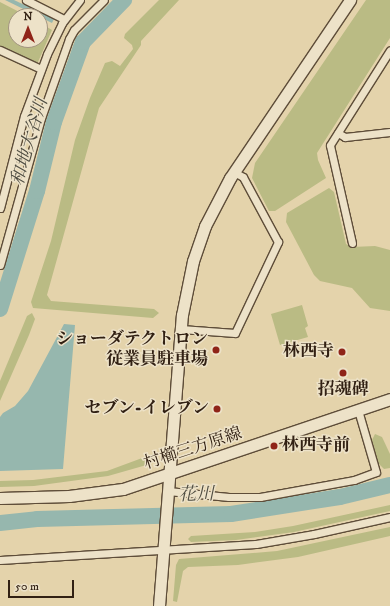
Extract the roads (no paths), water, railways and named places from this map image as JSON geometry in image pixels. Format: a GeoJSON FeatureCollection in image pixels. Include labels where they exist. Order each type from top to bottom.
{"type":"FeatureCollection","features":[{"type":"Feature","properties":{"kind":"street"},"geometry":{"type":"LineString","coordinates":[[26,0],[64,20]]}},
{"type":"Feature","properties":{"kind":"street"},"geometry":{"type":"LineString","coordinates":[[0,208],[24,116],[41,69],[64,20],[80,0]]}},
{"type":"Feature","properties":{"kind":"street"},"geometry":{"type":"LineString","coordinates":[[0,265],[41,118],[69,39],[74,30],[104,0]]}},
{"type":"Feature","properties":{"kind":"street"},"geometry":{"type":"LineString","coordinates":[[159,606],[181,329],[187,285],[198,244],[212,210],[234,172],[350,0]]}},
{"type":"Feature","properties":{"kind":"street"},"geometry":{"type":"LineString","coordinates":[[352,244],[330,145],[390,50]]}},
{"type":"Feature","properties":{"kind":"street"},"geometry":{"type":"LineString","coordinates":[[0,51],[41,69]]}},
{"type":"Feature","properties":{"kind":"street"},"geometry":{"type":"LineString","coordinates":[[338,133],[345,137],[390,132]]}},
{"type":"Feature","properties":{"kind":"street"},"geometry":{"type":"LineString","coordinates":[[181,329],[235,333],[278,242],[243,177],[234,172]]}},
{"type":"Feature","properties":{"kind":"street","name":"村櫛三方原線"},"geometry":{"type":"LineString","coordinates":[[0,498],[99,493],[169,474],[390,399]]}},
{"type":"Feature","properties":{"kind":"street"},"geometry":{"type":"LineString","coordinates":[[168,496],[255,497],[354,480],[376,472],[358,410]]}},
{"type":"Feature","properties":{"kind":"street"},"geometry":{"type":"LineString","coordinates":[[0,560],[276,541],[390,517]]}},
{"type":"Feature","properties":{"kind":"water"},"geometry":{"type":"Polygon","coordinates":[[[5,0],[14,0],[31,8],[21,8],[5,0]]]}},
{"type":"Feature","properties":{"kind":"water"},"geometry":{"type":"Polygon","coordinates":[[[48,16],[54,19],[52,23],[48,21],[48,16]]]}},
{"type":"Feature","properties":{"kind":"water"},"geometry":{"type":"Polygon","coordinates":[[[64,324],[75,325],[63,469],[0,471],[0,417],[3,413],[15,406],[28,391],[64,324]]]}},
{"type":"Feature","properties":{"kind":"waterway","name":"和地大谷川"},"geometry":{"type":"LineString","coordinates":[[0,309],[37,191],[54,122],[83,42],[124,0]]}},
{"type":"Feature","properties":{"kind":"waterway","name":"和地大谷川"},"geometry":{"type":"LineString","coordinates":[[77,38],[83,42]]}},
{"type":"Feature","properties":{"kind":"waterway","name":"花川"},"geometry":{"type":"LineString","coordinates":[[0,523],[37,519],[231,514],[340,497],[390,485]]}},
{"type":"Feature","properties":{"kind":"place","name":"ショーダテクトロン 従業員駐車場"},"geometry":{"type":"Point","coordinates":[216,350]}},
{"type":"Feature","properties":{"kind":"place","name":"林西寺"},"geometry":{"type":"Point","coordinates":[342,352]}},
{"type":"Feature","properties":{"kind":"place","name":"招魂碑"},"geometry":{"type":"Point","coordinates":[343,373]}},
{"type":"Feature","properties":{"kind":"place","name":"セブン-イレブン"},"geometry":{"type":"Point","coordinates":[217,409]}},
{"type":"Feature","properties":{"kind":"place","name":"林西寺前"},"geometry":{"type":"Point","coordinates":[274,446]}}]}
